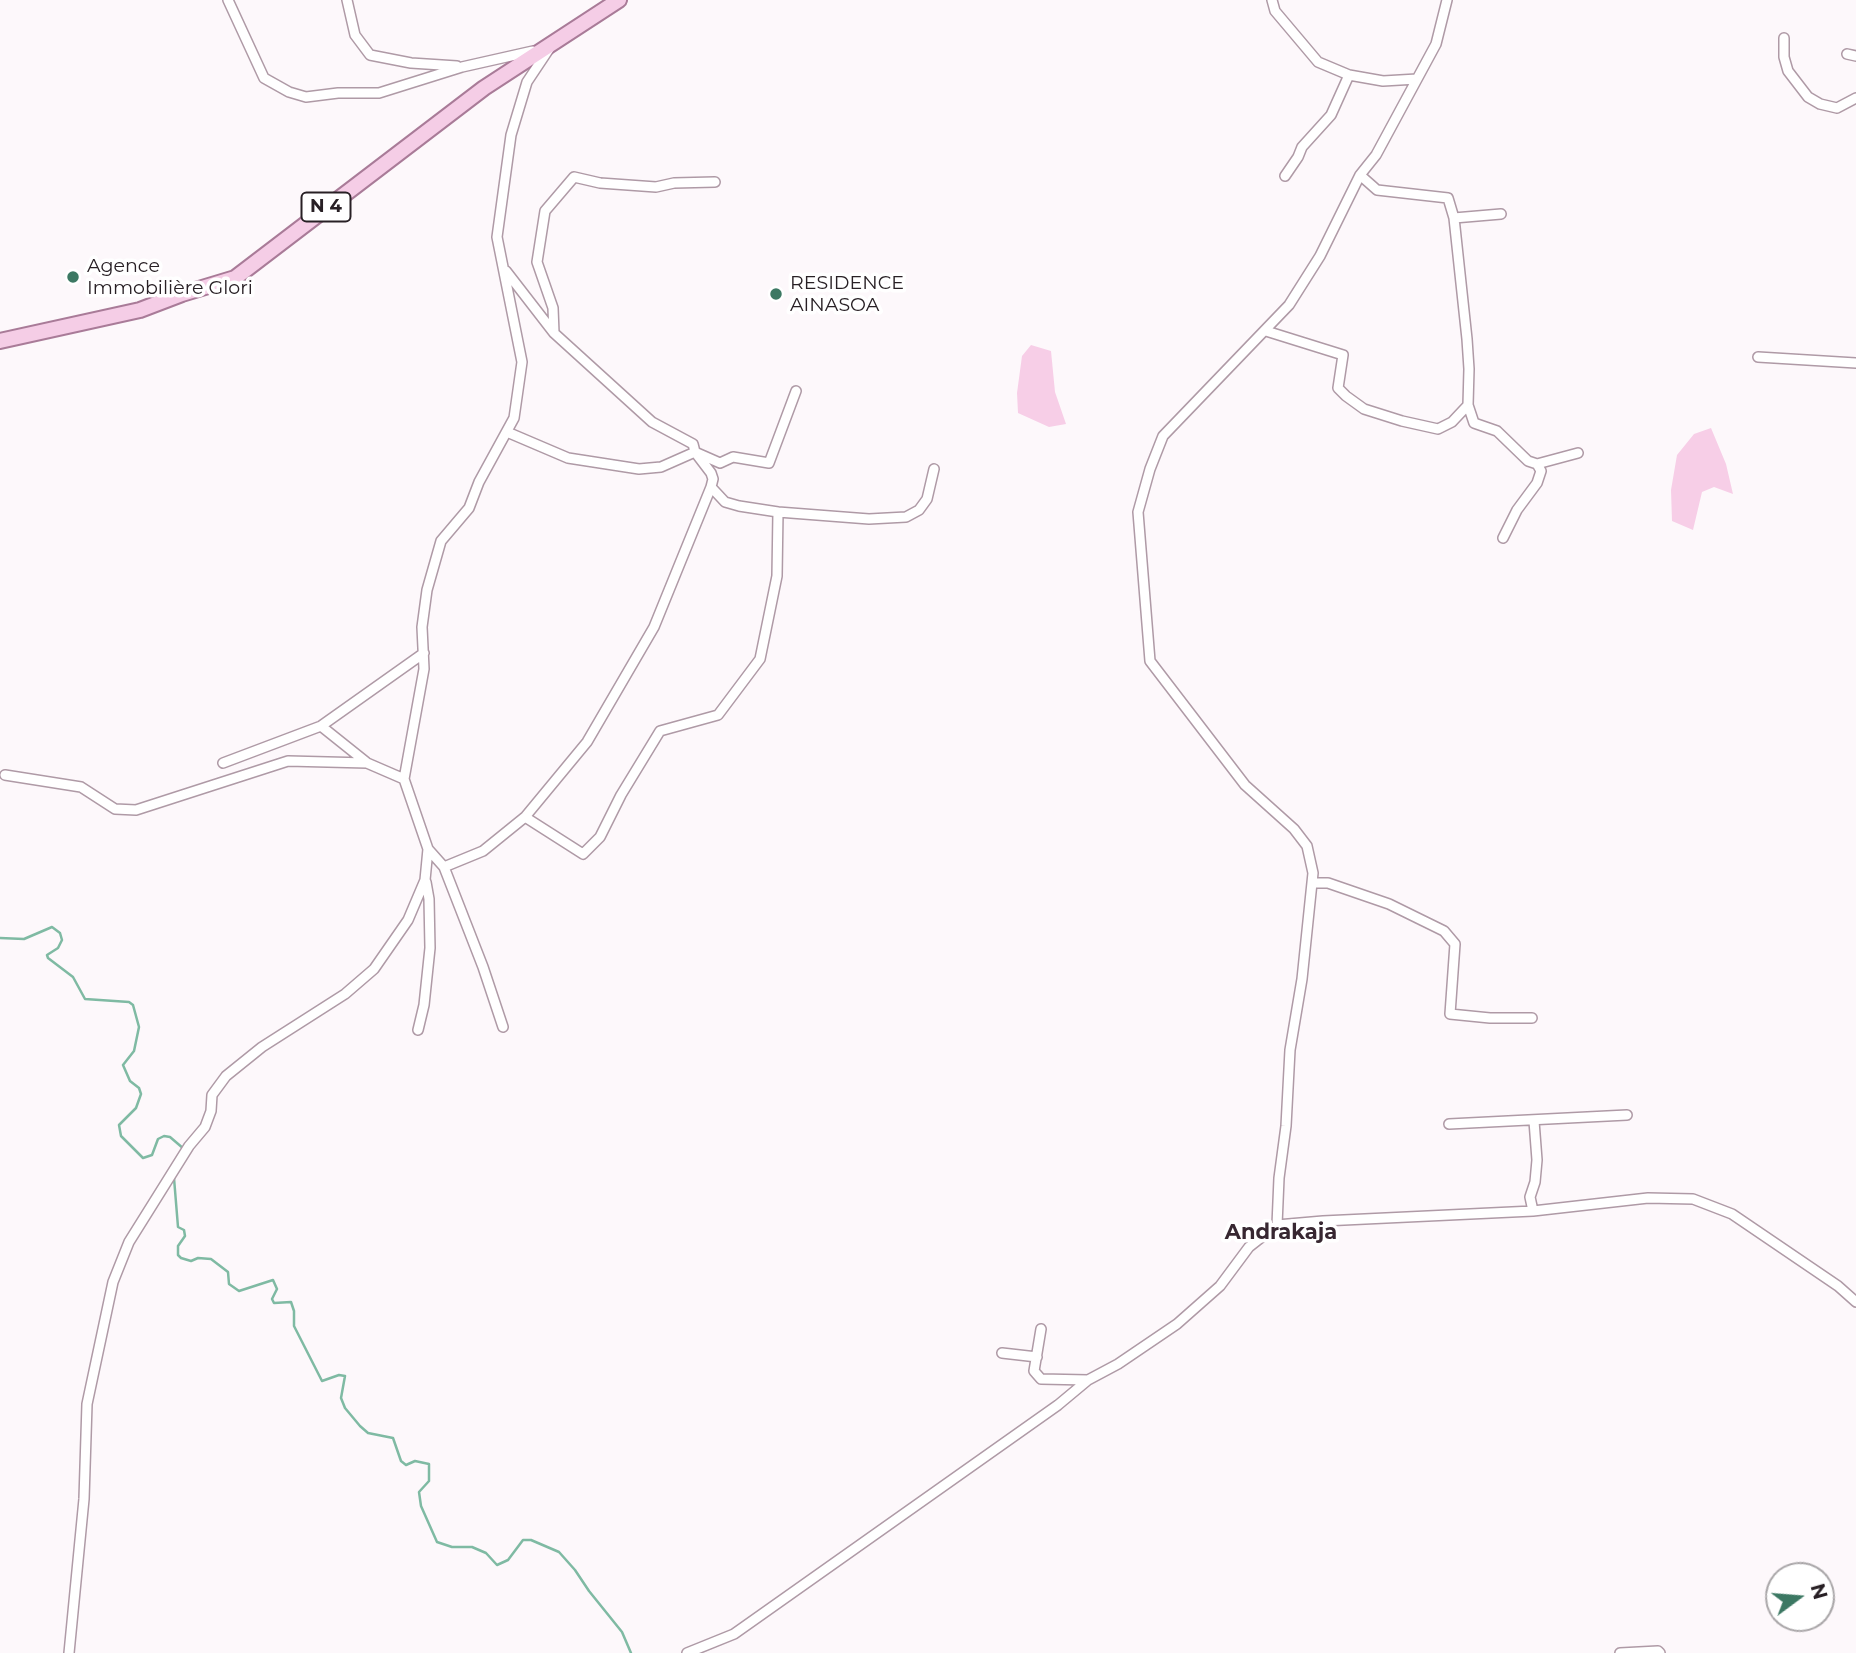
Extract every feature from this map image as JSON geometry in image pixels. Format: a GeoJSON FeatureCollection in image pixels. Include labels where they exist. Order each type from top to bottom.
{"type":"FeatureCollection","features":[{"type":"Feature","properties":{"kind":"main road","name":"N 4"},"geometry":{"type":"LineString","coordinates":[[0,341],[140,310],[235,278],[484,88],[619,0]]}},
{"type":"Feature","properties":{"kind":"street"},"geometry":{"type":"LineString","coordinates":[[228,0],[264,78],[289,92],[306,97],[338,93],[379,93],[462,66],[519,56],[552,45]]}},
{"type":"Feature","properties":{"kind":"street"},"geometry":{"type":"LineString","coordinates":[[347,0],[355,35],[370,55],[411,63],[462,66]]}},
{"type":"Feature","properties":{"kind":"street"},"geometry":{"type":"LineString","coordinates":[[1272,0],[1275,11],[1318,62],[1349,75],[1383,81],[1417,79]]}},
{"type":"Feature","properties":{"kind":"street"},"geometry":{"type":"LineString","coordinates":[[1277,1225],[1290,1050],[1302,979],[1313,883],[1307,846],[1294,829],[1245,785],[1150,662],[1138,512],[1163,436],[1289,305],[1320,256],[1360,175],[1376,155],[1436,44],[1447,0]]}},
{"type":"Feature","properties":{"kind":"street"},"geometry":{"type":"LineString","coordinates":[[1784,38],[1784,57],[1788,71],[1808,97],[1820,104],[1837,108],[1856,98]]}},
{"type":"Feature","properties":{"kind":"street"},"geometry":{"type":"LineString","coordinates":[[503,1027],[444,867],[428,849],[404,779],[425,653],[422,627],[434,557],[441,541],[469,508],[479,482],[514,418],[522,362],[497,237],[511,135],[527,82],[552,45]]}},
{"type":"Feature","properties":{"kind":"street"},"geometry":{"type":"LineString","coordinates":[[1285,176],[1298,157],[1301,147],[1331,115],[1349,75]]}},
{"type":"Feature","properties":{"kind":"street"},"geometry":{"type":"LineString","coordinates":[[1360,175],[1377,190],[1448,198],[1454,218],[1467,339],[1468,405],[1474,423],[1497,431],[1528,461],[1538,464],[1578,453]]}},
{"type":"Feature","properties":{"kind":"street"},"geometry":{"type":"LineString","coordinates":[[554,333],[553,309],[537,262],[545,211],[574,177],[600,183],[656,187],[674,183],[715,182]]}},
{"type":"Feature","properties":{"kind":"street"},"geometry":{"type":"LineString","coordinates":[[1454,218],[1501,215]]}},
{"type":"Feature","properties":{"kind":"street"},"geometry":{"type":"LineString","coordinates":[[444,867],[482,851],[525,817],[587,741],[654,627],[713,479],[692,444],[652,422],[554,333],[503,267]]}},
{"type":"Feature","properties":{"kind":"street"},"geometry":{"type":"LineString","coordinates":[[1266,331],[1343,355],[1338,388],[1364,409],[1438,429],[1452,422],[1468,405]]}},
{"type":"Feature","properties":{"kind":"street"},"geometry":{"type":"LineString","coordinates":[[1758,357],[1856,363]]}},
{"type":"Feature","properties":{"kind":"street"},"geometry":{"type":"LineString","coordinates":[[507,432],[568,458],[639,469],[661,467],[695,452],[720,463],[733,457],[769,463],[796,391]]}},
{"type":"Feature","properties":{"kind":"street"},"geometry":{"type":"LineString","coordinates":[[1503,538],[1517,510],[1537,483],[1541,471],[1538,464]]}},
{"type":"Feature","properties":{"kind":"street"},"geometry":{"type":"LineString","coordinates":[[711,487],[726,502],[739,506],[869,519],[906,517],[919,510],[927,499],[934,469]]}},
{"type":"Feature","properties":{"kind":"street"},"geometry":{"type":"LineString","coordinates":[[525,817],[583,854],[600,836],[621,795],[660,731],[718,715],[760,659],[777,576],[778,512]]}},
{"type":"Feature","properties":{"kind":"street"},"geometry":{"type":"LineString","coordinates":[[223,763],[321,726],[425,653]]}},
{"type":"Feature","properties":{"kind":"street"},"geometry":{"type":"LineString","coordinates":[[321,726],[367,763],[404,779]]}},
{"type":"Feature","properties":{"kind":"street"},"geometry":{"type":"LineString","coordinates":[[5,775],[81,787],[115,809],[136,810],[288,761],[367,763]]}},
{"type":"Feature","properties":{"kind":"street"},"geometry":{"type":"LineString","coordinates":[[418,1030],[424,1004],[430,948],[429,899],[425,880],[428,849]]}},
{"type":"Feature","properties":{"kind":"street"},"geometry":{"type":"LineString","coordinates":[[69,1653],[84,1499],[88,1404],[113,1282],[129,1242],[189,1146],[205,1127],[211,1111],[212,1095],[226,1076],[262,1047],[345,995],[374,969],[408,920],[425,880]]}},
{"type":"Feature","properties":{"kind":"street"},"geometry":{"type":"LineString","coordinates":[[1313,883],[1328,883],[1389,904],[1444,932],[1455,944],[1450,1014],[1532,1018]]}},
{"type":"Feature","properties":{"kind":"street"},"geometry":{"type":"LineString","coordinates":[[1449,1124],[1627,1115]]}},
{"type":"Feature","properties":{"kind":"street"},"geometry":{"type":"LineString","coordinates":[[1533,1211],[1530,1196],[1535,1182],[1537,1160],[1534,1121]]}},
{"type":"Feature","properties":{"kind":"street"},"geometry":{"type":"LineString","coordinates":[[687,1653],[734,1634],[1058,1405],[1088,1380],[1118,1364],[1177,1324],[1220,1286],[1249,1247],[1277,1225],[1533,1211],[1648,1198],[1693,1199],[1732,1214],[1838,1286],[1856,1302]]}},
{"type":"Feature","properties":{"kind":"street"},"geometry":{"type":"LineString","coordinates":[[1041,1329],[1034,1371],[1041,1380],[1088,1380]]}},
{"type":"Feature","properties":{"kind":"street"},"geometry":{"type":"LineString","coordinates":[[1002,1353],[1037,1357]]}},
{"type":"Feature","properties":{"kind":"street"},"geometry":{"type":"LineString","coordinates":[[1620,1653],[1660,1653]]}},
{"type":"Feature","properties":{"kind":"shaded area"},"geometry":{"type":"Polygon","coordinates":[[[1031,345],[1051,351],[1055,392],[1066,424],[1049,427],[1018,413],[1017,393],[1022,356],[1031,345]]]}},
{"type":"Feature","properties":{"kind":"shaded area"},"geometry":{"type":"Polygon","coordinates":[[[1711,428],[1726,464],[1733,494],[1714,487],[1702,492],[1693,530],[1672,521],[1671,490],[1677,455],[1694,434],[1711,428]]]}},
{"type":"Feature","properties":{"kind":"waterway"},"geometry":{"type":"LineString","coordinates":[[0,938],[24,939],[52,927],[60,933],[62,940],[58,948],[47,955],[48,958],[73,977],[85,999],[129,1002],[133,1005],[139,1027],[134,1051],[123,1065],[130,1081],[139,1088],[141,1094],[136,1108],[119,1125],[121,1136],[143,1158],[152,1155],[158,1139],[164,1136],[170,1137],[184,1149]]}},
{"type":"Feature","properties":{"kind":"waterway"},"geometry":{"type":"LineString","coordinates":[[174,1178],[178,1227],[184,1230],[185,1236],[178,1246],[178,1255],[191,1261],[198,1258],[211,1259],[228,1272],[229,1284],[239,1291],[273,1280],[277,1289],[272,1299],[274,1303],[291,1302],[294,1326],[322,1381],[339,1375],[345,1376],[341,1398],[345,1408],[360,1426],[368,1433],[393,1438],[401,1461],[406,1465],[415,1461],[429,1464],[429,1481],[419,1492],[421,1506],[437,1542],[452,1547],[472,1547],[486,1553],[497,1565],[508,1560],[523,1540],[531,1540],[559,1552],[622,1632],[631,1653]]}},
{"type":"Feature","properties":{"kind":"place","name":"Agence Immobilière Glori"},"geometry":{"type":"Point","coordinates":[73,277]}},
{"type":"Feature","properties":{"kind":"place","name":"RESIDENCE AINASOA"},"geometry":{"type":"Point","coordinates":[776,294]}},
{"type":"Feature","properties":{"kind":"district","name":"Andrakaja"},"geometry":{"type":"Point","coordinates":[1281,1233]}}]}
